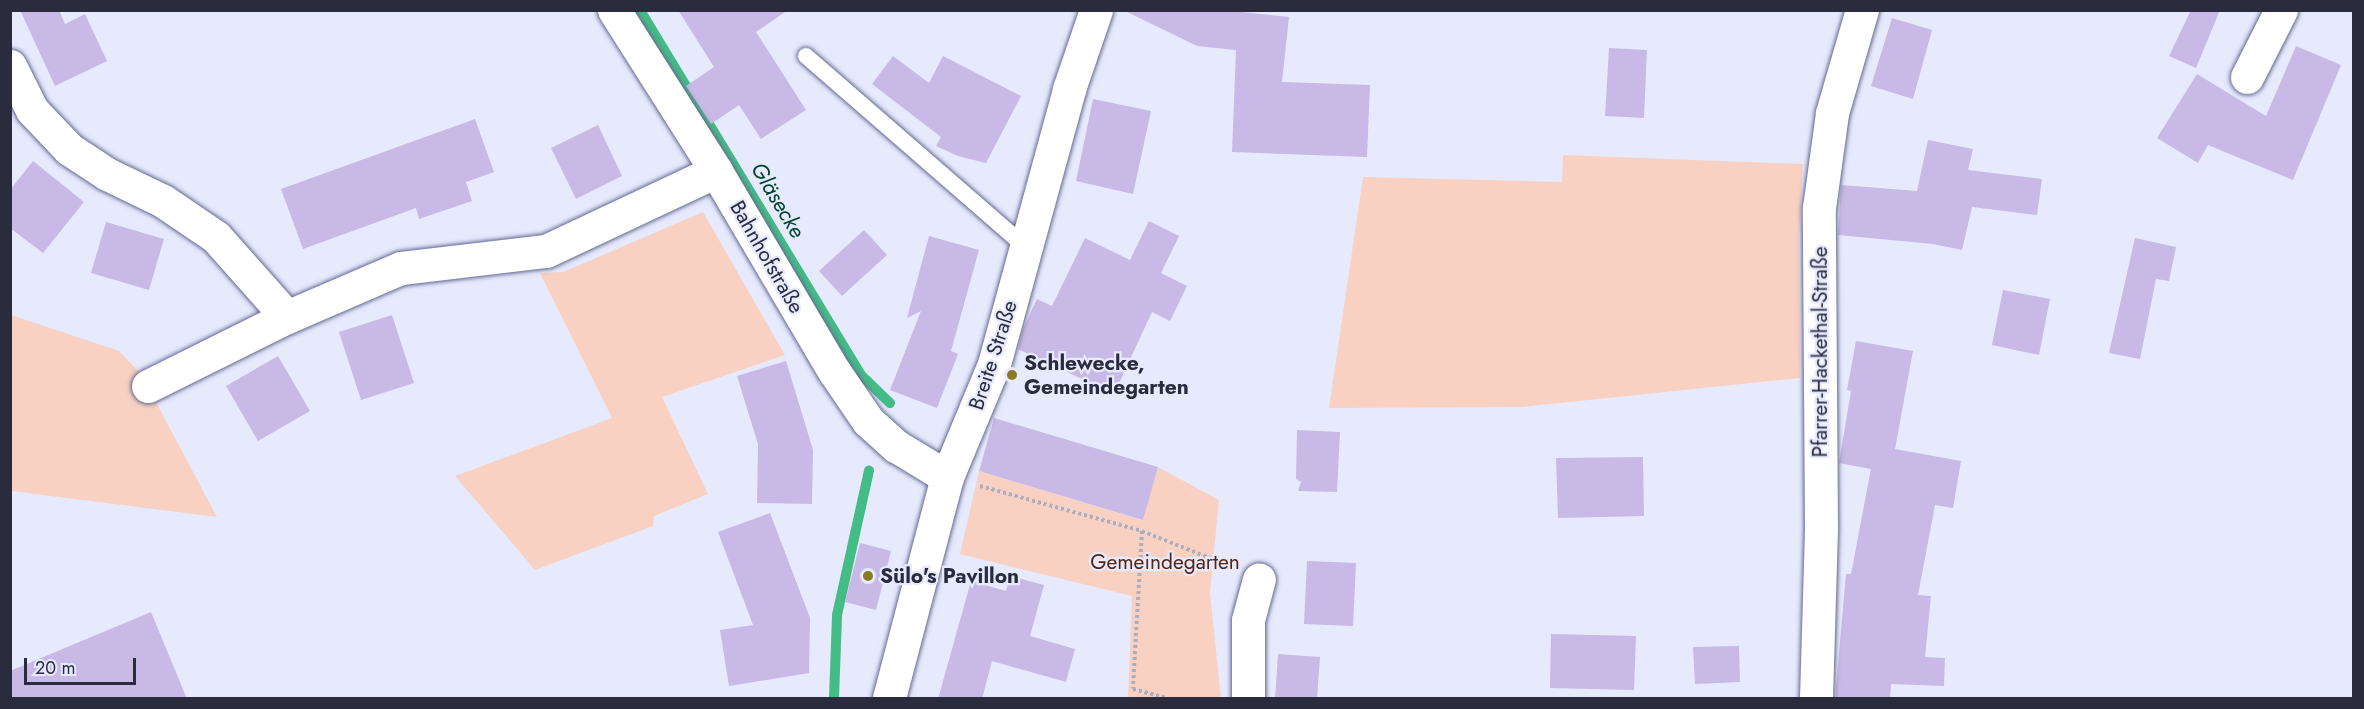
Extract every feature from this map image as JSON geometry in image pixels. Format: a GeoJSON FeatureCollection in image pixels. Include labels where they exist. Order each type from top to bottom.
{"type":"FeatureCollection","features":[{"type":"Feature","properties":{"kind":"street","name":"Bahnhofstraße"},"geometry":{"type":"LineString","coordinates":[[614,10],[716,171],[834,371],[868,421],[896,446],[947,477]]}},
{"type":"Feature","properties":{"kind":"street","name":"Breite Straße"},"geometry":{"type":"LineString","coordinates":[[889,699],[947,477],[994,364],[1069,88],[1096,10]]}},
{"type":"Feature","properties":{"kind":"street","name":"Pfarrer-Hackethal-Straße"},"geometry":{"type":"LineString","coordinates":[[1816,699],[1821,527],[1819,208],[1832,113],[1862,10]]}},
{"type":"Feature","properties":{"kind":"street"},"geometry":{"type":"LineString","coordinates":[[2247,77],[2281,10]]}},
{"type":"Feature","properties":{"kind":"street"},"geometry":{"type":"LineString","coordinates":[[10,66],[32,110],[69,149],[107,174],[164,201],[216,237],[286,317]]}},
{"type":"Feature","properties":{"kind":"street"},"geometry":{"type":"LineString","coordinates":[[148,386],[286,317],[401,268],[546,251],[716,171]]}},
{"type":"Feature","properties":{"kind":"street"},"geometry":{"type":"LineString","coordinates":[[1248,699],[1248,620],[1259,579]]}},
{"type":"Feature","properties":{"kind":"lane"},"geometry":{"type":"LineString","coordinates":[[806,56],[1026,247]]}},
{"type":"Feature","properties":{"kind":"path"},"geometry":{"type":"LineString","coordinates":[[947,477],[1142,531],[1259,579]]}},
{"type":"Feature","properties":{"kind":"path"},"geometry":{"type":"LineString","coordinates":[[1142,531],[1133,689],[1166,699]]}},
{"type":"Feature","properties":{"kind":"green space"},"geometry":{"type":"Polygon","coordinates":[[[1563,155],[1803,164],[1799,238],[1800,378],[1522,407],[1329,408],[1363,177],[1562,182],[1563,155]]]}},
{"type":"Feature","properties":{"kind":"green space"},"geometry":{"type":"Polygon","coordinates":[[[703,212],[785,355],[662,397],[708,494],[654,516],[653,526],[535,570],[455,476],[612,418],[540,273],[563,272],[703,212]]]}},
{"type":"Feature","properties":{"kind":"green space"},"geometry":{"type":"Polygon","coordinates":[[[11,315],[119,351],[141,374],[217,517],[11,491],[11,315]]]}},
{"type":"Feature","properties":{"kind":"green space","name":"Gemeindegarten"},"geometry":{"type":"Polygon","coordinates":[[[1158,467],[1219,500],[1210,593],[1221,698],[1128,698],[1132,596],[960,554],[979,471],[1142,520],[1158,467]]]}},
{"type":"Feature","properties":{"kind":"building"},"geometry":{"type":"Polygon","coordinates":[[[20,10],[59,10],[65,24],[85,14],[107,61],[55,86],[20,10]]]}},
{"type":"Feature","properties":{"kind":"building"},"geometry":{"type":"Polygon","coordinates":[[[678,10],[788,10],[756,32],[806,110],[761,139],[739,105],[711,124],[686,86],[714,67],[678,10]]]}},
{"type":"Feature","properties":{"kind":"building"},"geometry":{"type":"Polygon","coordinates":[[[1123,10],[1224,10],[1289,17],[1282,82],[1370,85],[1367,157],[1232,152],[1236,50],[1197,46],[1123,10]]]}},
{"type":"Feature","properties":{"kind":"building"},"geometry":{"type":"Polygon","coordinates":[[[2191,10],[2220,10],[2196,68],[2169,56],[2191,10]]]}},
{"type":"Feature","properties":{"kind":"building"},"geometry":{"type":"Polygon","coordinates":[[[1892,18],[1932,30],[1913,99],[1871,86],[1892,18]]]}},
{"type":"Feature","properties":{"kind":"building"},"geometry":{"type":"Polygon","coordinates":[[[2296,46],[2341,65],[2293,180],[2208,145],[2198,163],[2157,138],[2197,74],[2266,116],[2296,46]]]}},
{"type":"Feature","properties":{"kind":"building"},"geometry":{"type":"Polygon","coordinates":[[[1609,48],[1647,50],[1644,118],[1605,116],[1609,48]]]}},
{"type":"Feature","properties":{"kind":"building"},"geometry":{"type":"Polygon","coordinates":[[[893,56],[929,83],[943,56],[1021,96],[986,163],[958,156],[936,146],[941,137],[872,84],[893,56]]]}},
{"type":"Feature","properties":{"kind":"building"},"geometry":{"type":"Polygon","coordinates":[[[1093,99],[1151,111],[1133,194],[1076,181],[1093,99]]]}},
{"type":"Feature","properties":{"kind":"building"},"geometry":{"type":"Polygon","coordinates":[[[475,119],[494,172],[466,182],[472,201],[419,219],[416,208],[303,249],[281,189],[475,119]]]}},
{"type":"Feature","properties":{"kind":"building"},"geometry":{"type":"Polygon","coordinates":[[[598,125],[622,176],[576,199],[551,148],[598,125]]]}},
{"type":"Feature","properties":{"kind":"building"},"geometry":{"type":"Polygon","coordinates":[[[1928,140],[1973,149],[1968,170],[2042,179],[2037,215],[1972,207],[1962,250],[1933,244],[1838,235],[1841,185],[1917,191],[1928,140]]]}},
{"type":"Feature","properties":{"kind":"building"},"geometry":{"type":"Polygon","coordinates":[[[33,161],[84,202],[43,253],[10,228],[10,190],[33,161]]]}},
{"type":"Feature","properties":{"kind":"building"},"geometry":{"type":"Polygon","coordinates":[[[1149,221],[1179,236],[1161,273],[1187,286],[1170,321],[1152,312],[1114,394],[1018,349],[1023,329],[1037,299],[1052,306],[1085,238],[1130,260],[1149,221]]]}},
{"type":"Feature","properties":{"kind":"building"},"geometry":{"type":"Polygon","coordinates":[[[106,222],[164,239],[149,290],[91,273],[106,222]]]}},
{"type":"Feature","properties":{"kind":"building"},"geometry":{"type":"Polygon","coordinates":[[[864,230],[887,255],[842,296],[819,271],[864,230]]]}},
{"type":"Feature","properties":{"kind":"building"},"geometry":{"type":"Polygon","coordinates":[[[929,236],[979,250],[951,351],[958,354],[937,408],[890,390],[921,311],[907,318],[929,236]]]}},
{"type":"Feature","properties":{"kind":"building"},"geometry":{"type":"Polygon","coordinates":[[[2135,238],[2176,247],[2169,281],[2156,279],[2140,359],[2109,353],[2135,238]]]}},
{"type":"Feature","properties":{"kind":"building"},"geometry":{"type":"Polygon","coordinates":[[[2003,290],[2050,299],[2039,355],[1992,345],[2003,290]]]}},
{"type":"Feature","properties":{"kind":"building"},"geometry":{"type":"Polygon","coordinates":[[[392,315],[414,383],[361,400],[339,332],[392,315]]]}},
{"type":"Feature","properties":{"kind":"building"},"geometry":{"type":"Polygon","coordinates":[[[1856,341],[1913,351],[1895,449],[1961,461],[1953,508],[1935,505],[1918,595],[1931,596],[1925,657],[1945,658],[1944,686],[1891,684],[1890,699],[1835,699],[1846,574],[1851,574],[1871,469],[1839,463],[1851,391],[1847,390],[1856,341]]]}},
{"type":"Feature","properties":{"kind":"building"},"geometry":{"type":"Polygon","coordinates":[[[278,356],[310,411],[258,441],[226,386],[278,356]]]}},
{"type":"Feature","properties":{"kind":"building"},"geometry":{"type":"Polygon","coordinates":[[[786,361],[813,450],[812,504],[757,503],[758,444],[737,376],[786,361]]]}},
{"type":"Feature","properties":{"kind":"building"},"geometry":{"type":"Polygon","coordinates":[[[994,418],[1158,467],[1143,520],[979,471],[994,418]]]}},
{"type":"Feature","properties":{"kind":"building"},"geometry":{"type":"Polygon","coordinates":[[[1297,430],[1340,432],[1337,492],[1298,491],[1301,482],[1296,479],[1297,430]]]}},
{"type":"Feature","properties":{"kind":"building"},"geometry":{"type":"Polygon","coordinates":[[[1643,457],[1644,516],[1558,518],[1556,458],[1643,457]]]}},
{"type":"Feature","properties":{"kind":"building"},"geometry":{"type":"Polygon","coordinates":[[[770,513],[810,618],[809,673],[729,686],[720,630],[753,625],[718,532],[770,513]]]}},
{"type":"Feature","properties":{"kind":"building","name":"Sülo's Pavillon"},"geometry":{"type":"Polygon","coordinates":[[[860,543],[891,551],[876,610],[845,602],[860,543]]]}},
{"type":"Feature","properties":{"kind":"building"},"geometry":{"type":"Polygon","coordinates":[[[1307,561],[1356,563],[1353,626],[1304,624],[1307,561]]]}},
{"type":"Feature","properties":{"kind":"building"},"geometry":{"type":"Polygon","coordinates":[[[1010,576],[1044,585],[1030,636],[1075,649],[1066,682],[992,661],[982,699],[938,699],[971,581],[1006,591],[1010,576]]]}},
{"type":"Feature","properties":{"kind":"building"},"geometry":{"type":"Polygon","coordinates":[[[151,612],[187,699],[10,699],[10,671],[151,612]]]}},
{"type":"Feature","properties":{"kind":"building"},"geometry":{"type":"Polygon","coordinates":[[[1551,634],[1636,636],[1634,690],[1550,688],[1551,634]]]}},
{"type":"Feature","properties":{"kind":"building"},"geometry":{"type":"Polygon","coordinates":[[[1739,646],[1740,682],[1695,684],[1693,647],[1739,646]]]}},
{"type":"Feature","properties":{"kind":"building"},"geometry":{"type":"Polygon","coordinates":[[[1278,654],[1320,657],[1317,699],[1275,699],[1278,654]]]}},
{"type":"Feature","properties":{"kind":"waterway","name":"Gläsecke"},"geometry":{"type":"LineString","coordinates":[[640,10],[862,376],[890,403]]}},
{"type":"Feature","properties":{"kind":"waterway","name":"Gläsecke"},"geometry":{"type":"LineString","coordinates":[[834,698],[837,615],[869,471]]}},
{"type":"Feature","properties":{"kind":"place","name":"Schlewecke, Gemeindegarten"},"geometry":{"type":"Point","coordinates":[1012,375]}},
{"type":"Feature","properties":{"kind":"place","name":"Sülo's Pavillon"},"geometry":{"type":"Point","coordinates":[868,576]}}]}
